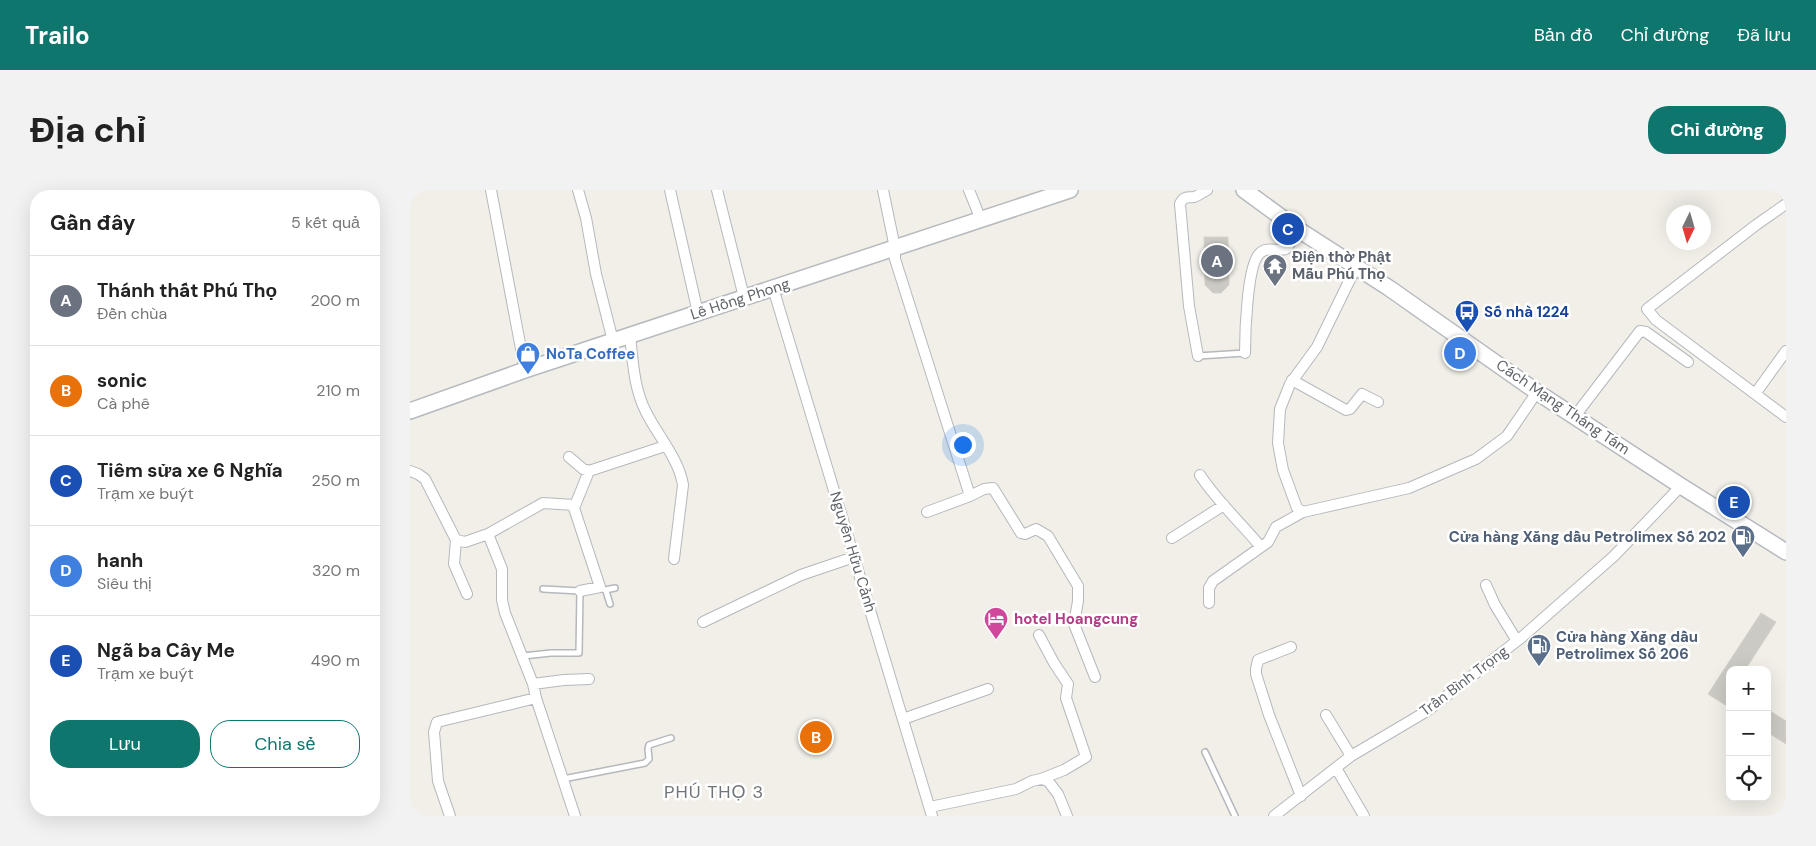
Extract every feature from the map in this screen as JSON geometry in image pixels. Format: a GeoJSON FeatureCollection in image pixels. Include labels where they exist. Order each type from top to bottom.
{"type":"FeatureCollection","features":[{"type":"Feature","properties":{"kind":"street"},"geometry":{"type":"LineString","coordinates":[[491,190],[525,370]]}},
{"type":"Feature","properties":{"kind":"street"},"geometry":{"type":"LineString","coordinates":[[578,190],[586,218],[598,284],[613,341]]}},
{"type":"Feature","properties":{"kind":"street"},"geometry":{"type":"LineString","coordinates":[[670,190],[698,313]]}},
{"type":"Feature","properties":{"kind":"street"},"geometry":{"type":"LineString","coordinates":[[718,190],[744,297]]}},
{"type":"Feature","properties":{"kind":"street"},"geometry":{"type":"LineString","coordinates":[[883,190],[895,259],[908,305],[941,400],[970,496]]}},
{"type":"Feature","properties":{"kind":"street"},"geometry":{"type":"LineString","coordinates":[[969,190],[981,220]]}},
{"type":"Feature","properties":{"kind":"street","name":"Lê Hồng Phong"},"geometry":{"type":"LineString","coordinates":[[410,411],[525,370],[1070,190]]}},
{"type":"Feature","properties":{"kind":"street"},"geometry":{"type":"LineString","coordinates":[[1198,356],[1189,306],[1180,204],[1186,196],[1195,196],[1207,190]]}},
{"type":"Feature","properties":{"kind":"street","name":"Cách Mạng Tháng Tám"},"geometry":{"type":"LineString","coordinates":[[1244,190],[1299,230],[1389,288],[1537,392],[1786,552]]}},
{"type":"Feature","properties":{"kind":"street"},"geometry":{"type":"LineString","coordinates":[[1786,204],[1647,309],[1656,320],[1786,417]]}},
{"type":"Feature","properties":{"kind":"street"},"geometry":{"type":"LineString","coordinates":[[1245,353],[1247,305],[1252,273],[1258,254],[1265,249],[1286,249],[1299,230]]}},
{"type":"Feature","properties":{"kind":"street"},"geometry":{"type":"LineString","coordinates":[[1302,512],[1297,508],[1283,470],[1278,443],[1280,409],[1292,380],[1317,347],[1356,267]]}},
{"type":"Feature","properties":{"kind":"street","name":"Nguyễn Hữu Cảnh"},"geometry":{"type":"LineString","coordinates":[[773,288],[931,812]]}},
{"type":"Feature","properties":{"kind":"street"},"geometry":{"type":"LineString","coordinates":[[1575,416],[1640,331],[1646,332],[1688,362]]}},
{"type":"Feature","properties":{"kind":"street"},"geometry":{"type":"LineString","coordinates":[[630,336],[637,392],[681,477],[683,485],[674,559]]}},
{"type":"Feature","properties":{"kind":"street"},"geometry":{"type":"LineString","coordinates":[[1755,394],[1786,351]]}},
{"type":"Feature","properties":{"kind":"street"},"geometry":{"type":"LineString","coordinates":[[1292,380],[1346,410],[1350,409],[1362,394],[1378,402]]}},
{"type":"Feature","properties":{"kind":"street"},"geometry":{"type":"LineString","coordinates":[[1209,603],[1209,588],[1213,581],[1268,542],[1276,527],[1302,512],[1409,488],[1476,459],[1507,436],[1537,392]]}},
{"type":"Feature","properties":{"kind":"street"},"geometry":{"type":"LineString","coordinates":[[569,457],[589,471],[665,446]]}},
{"type":"Feature","properties":{"kind":"street"},"geometry":{"type":"LineString","coordinates":[[410,471],[424,479],[456,540],[454,564],[467,594]]}},
{"type":"Feature","properties":{"kind":"street"},"geometry":{"type":"LineString","coordinates":[[580,591],[603,589],[575,514],[574,505],[589,471]]}},
{"type":"Feature","properties":{"kind":"street"},"geometry":{"type":"LineString","coordinates":[[1200,475],[1210,491],[1261,547]]}},
{"type":"Feature","properties":{"kind":"street","name":"Trần Bình Trọng"},"geometry":{"type":"LineString","coordinates":[[1274,816],[1352,756],[1427,711],[1517,641],[1614,556],[1681,486]]}},
{"type":"Feature","properties":{"kind":"street"},"geometry":{"type":"LineString","coordinates":[[927,512],[984,489],[993,488],[1021,533],[1025,534],[1036,529],[1048,536],[1078,586],[1078,601],[1074,624],[1095,677]]}},
{"type":"Feature","properties":{"kind":"street"},"geometry":{"type":"LineString","coordinates":[[456,540],[465,542],[488,534],[543,503],[574,505]]}},
{"type":"Feature","properties":{"kind":"street"},"geometry":{"type":"LineString","coordinates":[[1172,538],[1224,505]]}},
{"type":"Feature","properties":{"kind":"street"},"geometry":{"type":"LineString","coordinates":[[488,534],[502,569],[502,600],[505,613],[533,684],[575,816]]}},
{"type":"Feature","properties":{"kind":"street"},"geometry":{"type":"LineString","coordinates":[[703,622],[801,575],[854,557]]}},
{"type":"Feature","properties":{"kind":"street"},"geometry":{"type":"LineString","coordinates":[[1486,585],[1494,605],[1517,641]]}},
{"type":"Feature","properties":{"kind":"street"},"geometry":{"type":"LineString","coordinates":[[1039,635],[1068,684],[1066,698],[1086,757],[1042,780]]}},
{"type":"Feature","properties":{"kind":"street"},"geometry":{"type":"LineString","coordinates":[[1291,647],[1258,660],[1256,669],[1269,715],[1301,796]]}},
{"type":"Feature","properties":{"kind":"street"},"geometry":{"type":"LineString","coordinates":[[533,684],[589,679]]}},
{"type":"Feature","properties":{"kind":"street"},"geometry":{"type":"LineString","coordinates":[[903,718],[988,689]]}},
{"type":"Feature","properties":{"kind":"street"},"geometry":{"type":"LineString","coordinates":[[450,816],[438,781],[434,732],[437,722],[536,698]]}},
{"type":"Feature","properties":{"kind":"street"},"geometry":{"type":"LineString","coordinates":[[1326,715],[1352,756]]}},
{"type":"Feature","properties":{"kind":"street"},"geometry":{"type":"LineString","coordinates":[[1336,768],[1364,816]]}},
{"type":"Feature","properties":{"kind":"street"},"geometry":{"type":"LineString","coordinates":[[931,812],[1016,788],[1032,781],[1042,780],[1048,781],[1058,794],[1067,816]]}},
{"type":"Feature","properties":{"kind":"lane"},"geometry":{"type":"LineString","coordinates":[[1198,356],[1245,353]]}},
{"type":"Feature","properties":{"kind":"lane"},"geometry":{"type":"LineString","coordinates":[[610,604],[603,589],[615,588]]}},
{"type":"Feature","properties":{"kind":"lane"},"geometry":{"type":"LineString","coordinates":[[522,656],[579,653],[580,591],[543,589]]}},
{"type":"Feature","properties":{"kind":"lane"},"geometry":{"type":"LineString","coordinates":[[562,779],[645,763],[649,759],[649,746],[671,738]]}},
{"type":"Feature","properties":{"kind":"lane"},"geometry":{"type":"LineString","coordinates":[[1205,752],[1235,816]]}},
{"type":"Feature","properties":{"kind":"building"},"geometry":{"type":"Polygon","coordinates":[[[1204,237],[1228,237],[1229,285],[1221,293],[1213,293],[1205,285],[1204,237]]]}},
{"type":"Feature","properties":{"kind":"building"},"geometry":{"type":"Polygon","coordinates":[[[1761,613],[1776,622],[1748,666],[1726,666],[1761,613]]]}},
{"type":"Feature","properties":{"kind":"building"},"geometry":{"type":"Polygon","coordinates":[[[1726,666],[1726,705],[1708,694],[1726,666]]]}},
{"type":"Feature","properties":{"kind":"building"},"geometry":{"type":"Polygon","coordinates":[[[1771,712],[1786,721],[1786,744],[1771,735],[1771,712]]]}},
{"type":"Feature","properties":{"kind":"place","name":"Tiêm sửa xe 6 Nghĩa"},"geometry":{"type":"Point","coordinates":[1288,229]}},
{"type":"Feature","properties":{"kind":"place","name":"Thánh thất Phú Thọ"},"geometry":{"type":"Point","coordinates":[1217,261]}},
{"type":"Feature","properties":{"kind":"place","name":"Điện thờ Phật Mẫu Phú Thọ"},"geometry":{"type":"Point","coordinates":[1275,287]}},
{"type":"Feature","properties":{"kind":"place","name":"Số nhà 1224"},"geometry":{"type":"Point","coordinates":[1467,333]}},
{"type":"Feature","properties":{"kind":"place","name":"hanh"},"geometry":{"type":"Point","coordinates":[1460,353]}},
{"type":"Feature","properties":{"kind":"place","name":"NoTa Coffee"},"geometry":{"type":"Point","coordinates":[528,375]}},
{"type":"Feature","properties":{"kind":"place","name":"Ngã ba Cây Me"},"geometry":{"type":"Point","coordinates":[1734,502]}},
{"type":"Feature","properties":{"kind":"place","name":"Cửa hàng Xăng dầu Petrolimex Số 202"},"geometry":{"type":"Point","coordinates":[1743,558]}},
{"type":"Feature","properties":{"kind":"place","name":"hotel Hoangcung"},"geometry":{"type":"Point","coordinates":[996,640]}},
{"type":"Feature","properties":{"kind":"place","name":"Cửa hàng Xăng dầu Petrolimex Số 206"},"geometry":{"type":"Point","coordinates":[1539,667]}},
{"type":"Feature","properties":{"kind":"place","name":"sonic"},"geometry":{"type":"Point","coordinates":[816,737]}},
{"type":"Feature","properties":{"kind":"district","name":"PHÚ THỌ 3"},"geometry":{"type":"Point","coordinates":[714,792]}}]}
